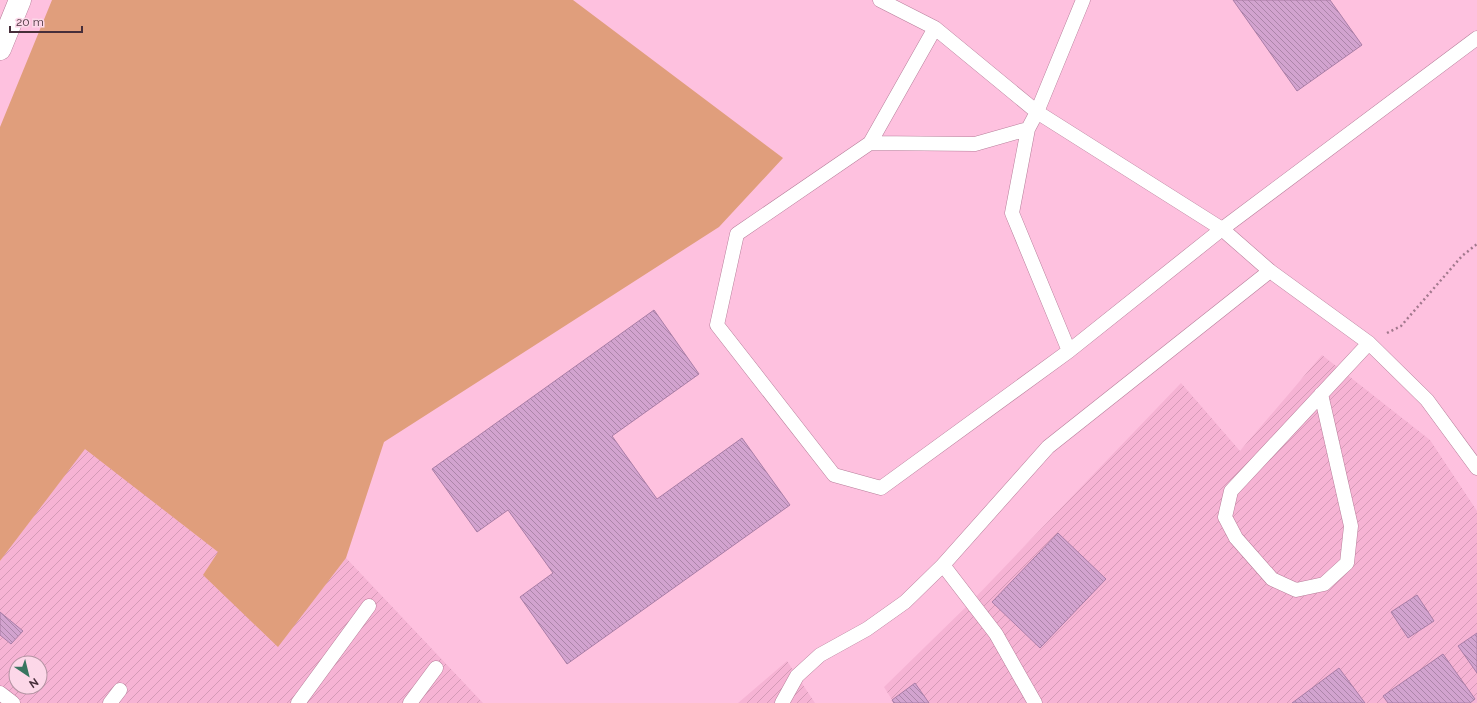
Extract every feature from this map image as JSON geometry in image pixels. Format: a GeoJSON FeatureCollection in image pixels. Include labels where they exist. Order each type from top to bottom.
{"type":"FeatureCollection","features":[{"type":"Feature","properties":{"kind":"street"},"geometry":{"type":"LineString","coordinates":[[0,49],[20,0]]}},
{"type":"Feature","properties":{"kind":"lane"},"geometry":{"type":"LineString","coordinates":[[880,0],[935,28],[1037,112],[1222,229],[1270,271],[1369,343],[1427,400],[1477,468]]}},
{"type":"Feature","properties":{"kind":"lane"},"geometry":{"type":"LineString","coordinates":[[1070,351],[1012,213],[1028,129],[1037,112],[1083,0]]}},
{"type":"Feature","properties":{"kind":"lane"},"geometry":{"type":"LineString","coordinates":[[935,28],[870,143],[737,234],[717,325],[834,475],[881,488],[1070,351],[1222,229],[1477,38]]}},
{"type":"Feature","properties":{"kind":"lane"},"geometry":{"type":"LineString","coordinates":[[870,143],[975,144],[1028,129]]}},
{"type":"Feature","properties":{"kind":"lane"},"geometry":{"type":"LineString","coordinates":[[782,703],[797,676],[820,655],[868,629],[905,602],[943,565],[1048,447],[1270,271]]}},
{"type":"Feature","properties":{"kind":"lane"},"geometry":{"type":"LineString","coordinates":[[1321,394],[1351,526],[1347,563],[1324,584],[1296,590],[1272,579],[1236,538],[1225,517],[1231,491],[1321,394],[1369,343]]}},
{"type":"Feature","properties":{"kind":"lane"},"geometry":{"type":"LineString","coordinates":[[943,565],[996,634],[1034,703]]}},
{"type":"Feature","properties":{"kind":"lane"},"geometry":{"type":"LineString","coordinates":[[298,703],[369,606]]}},
{"type":"Feature","properties":{"kind":"lane"},"geometry":{"type":"LineString","coordinates":[[410,703],[436,668]]}},
{"type":"Feature","properties":{"kind":"lane"},"geometry":{"type":"LineString","coordinates":[[110,703],[120,690]]}},
{"type":"Feature","properties":{"kind":"lane"},"geometry":{"type":"LineString","coordinates":[[0,693],[13,703]]}},
{"type":"Feature","properties":{"kind":"path"},"geometry":{"type":"LineString","coordinates":[[1369,343],[1401,326],[1462,256],[1477,244]]}},
{"type":"Feature","properties":{"kind":"shaded area"},"geometry":{"type":"Polygon","coordinates":[[[52,0],[573,0],[783,158],[719,227],[384,442],[346,558],[278,647],[203,575],[218,552],[85,449],[0,561],[0,127],[52,0]]]}},
{"type":"Feature","properties":{"kind":"shaded area"},"geometry":{"type":"Polygon","coordinates":[[[1322,355],[1430,440],[1477,511],[1477,703],[894,703],[884,687],[971,602],[1181,383],[1240,451],[1322,355]]]}},
{"type":"Feature","properties":{"kind":"shaded area"},"geometry":{"type":"Polygon","coordinates":[[[85,448],[218,552],[278,646],[346,558],[483,703],[0,703],[0,561],[85,448]]]}},
{"type":"Feature","properties":{"kind":"shaded area"},"geometry":{"type":"Polygon","coordinates":[[[787,661],[815,703],[738,703],[787,661]]]}},
{"type":"Feature","properties":{"kind":"building"},"geometry":{"type":"Polygon","coordinates":[[[1233,0],[1330,0],[1362,45],[1297,91],[1233,0]]]}},
{"type":"Feature","properties":{"kind":"building"},"geometry":{"type":"Polygon","coordinates":[[[654,310],[699,374],[612,436],[657,499],[742,438],[790,505],[567,664],[520,597],[553,573],[508,510],[477,532],[432,469],[654,310]]]}},
{"type":"Feature","properties":{"kind":"building"},"geometry":{"type":"Polygon","coordinates":[[[1058,533],[1106,579],[1040,648],[992,602],[1058,533]]]}},
{"type":"Feature","properties":{"kind":"building"},"geometry":{"type":"Polygon","coordinates":[[[1417,595],[1434,621],[1408,638],[1391,612],[1417,595]]]}},
{"type":"Feature","properties":{"kind":"building"},"geometry":{"type":"Polygon","coordinates":[[[0,612],[23,631],[11,644],[0,635],[0,612]]]}},
{"type":"Feature","properties":{"kind":"building"},"geometry":{"type":"Polygon","coordinates":[[[1477,633],[1477,673],[1458,646],[1477,633]]]}},
{"type":"Feature","properties":{"kind":"building"},"geometry":{"type":"Polygon","coordinates":[[[1443,654],[1475,699],[1470,703],[1388,703],[1383,696],[1443,654]]]}},
{"type":"Feature","properties":{"kind":"building"},"geometry":{"type":"Polygon","coordinates":[[[1339,668],[1365,703],[1292,703],[1339,668]]]}},
{"type":"Feature","properties":{"kind":"building"},"geometry":{"type":"Polygon","coordinates":[[[915,683],[929,703],[894,703],[892,700],[915,683]]]}}]}
